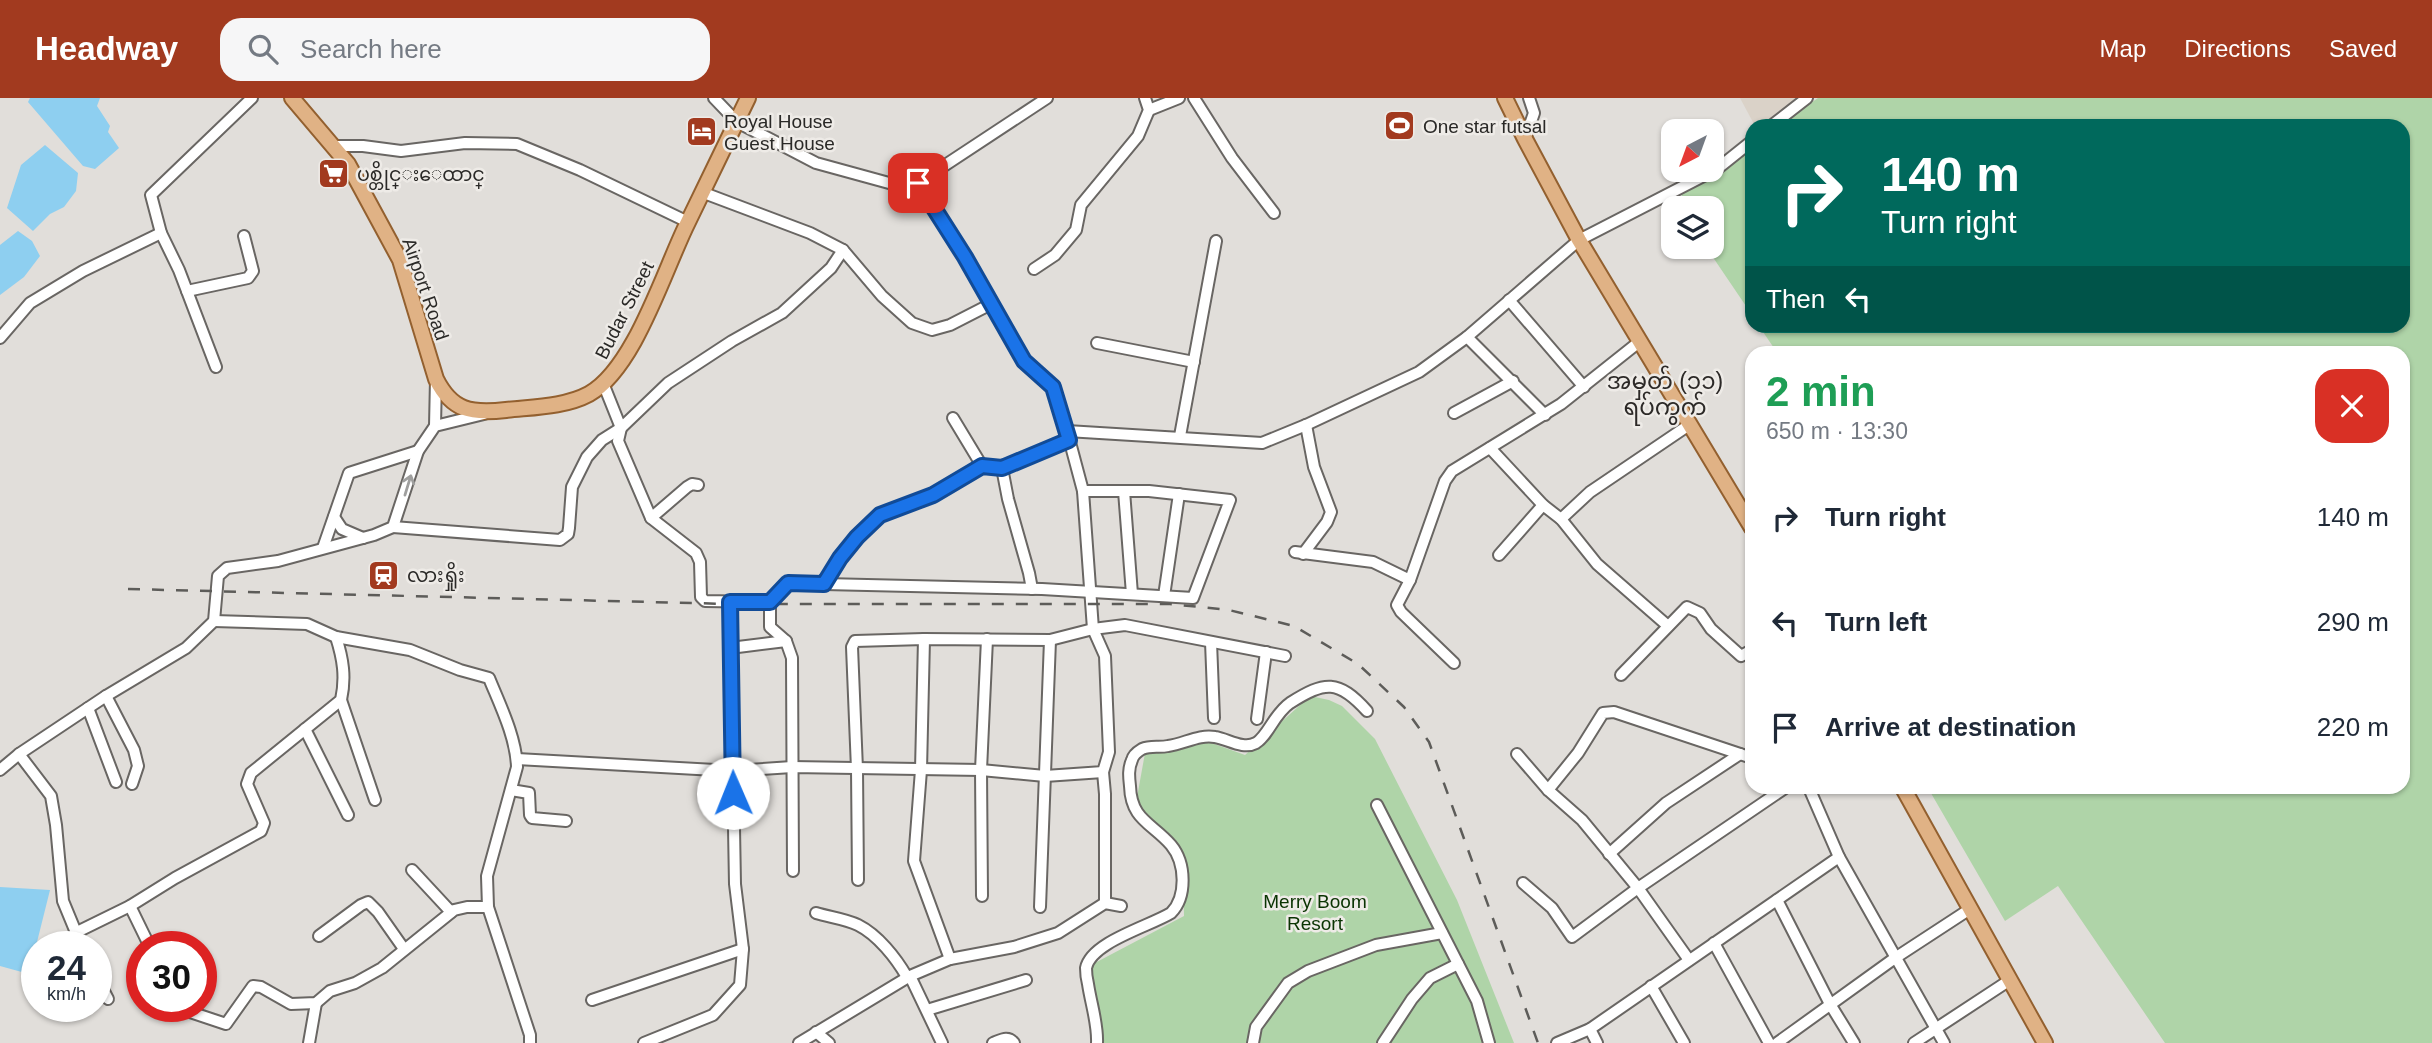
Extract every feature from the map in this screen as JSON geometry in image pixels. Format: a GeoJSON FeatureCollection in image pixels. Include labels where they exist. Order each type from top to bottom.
{"type":"FeatureCollection","features":[{"type":"Feature","properties":{"kind":"main road","name":"Airport Road"},"geometry":{"type":"LineString","coordinates":[[292,98],[348,164],[400,260],[443,395]]}},
{"type":"Feature","properties":{"kind":"main road","name":"Budar Street"},"geometry":{"type":"LineString","coordinates":[[443,395],[456,406],[473,412],[564,403],[588,394],[615,373],[631,346],[748,98]]}},
{"type":"Feature","properties":{"kind":"main road"},"geometry":{"type":"LineString","coordinates":[[1506,98],[1579,240],[1745,517]]}},
{"type":"Feature","properties":{"kind":"main road"},"geometry":{"type":"LineString","coordinates":[[1906,794],[2045,1043]]}},
{"type":"Feature","properties":{"kind":"street"},"geometry":{"type":"LineString","coordinates":[[216,367],[161,233],[151,195],[252,98]]}},
{"type":"Feature","properties":{"kind":"street"},"geometry":{"type":"LineString","coordinates":[[714,98],[737,122],[816,163],[889,183],[918,183],[1047,98]]}},
{"type":"Feature","properties":{"kind":"street"},"geometry":{"type":"LineString","coordinates":[[1034,269],[1055,255],[1076,230],[1081,205],[1138,136],[1149,110],[1145,98]]}},
{"type":"Feature","properties":{"kind":"street"},"geometry":{"type":"LineString","coordinates":[[1149,110],[1179,98]]}},
{"type":"Feature","properties":{"kind":"street"},"geometry":{"type":"LineString","coordinates":[[1194,98],[1232,158],[1274,214]]}},
{"type":"Feature","properties":{"kind":"street"},"geometry":{"type":"LineString","coordinates":[[1525,139],[1534,113],[1529,98]]}},
{"type":"Feature","properties":{"kind":"street"},"geometry":{"type":"LineString","coordinates":[[1780,119],[1807,98]]}},
{"type":"Feature","properties":{"kind":"street"},"geometry":{"type":"LineString","coordinates":[[333,146],[363,146],[401,151],[466,143],[517,144],[580,170],[688,222]]}},
{"type":"Feature","properties":{"kind":"street"},"geometry":{"type":"LineString","coordinates":[[824,584],[857,537],[880,515],[933,495],[982,466],[1002,468],[1068,435],[1180,436],[1262,443],[1419,372],[1467,337],[1579,240],[1717,169],[1745,147]]}},
{"type":"Feature","properties":{"kind":"street"},"geometry":{"type":"LineString","coordinates":[[918,183],[965,257],[1024,361],[1053,387],[1083,491],[1093,629],[1105,656],[1108,752],[1103,772],[1105,903]]}},
{"type":"Feature","properties":{"kind":"street"},"geometry":{"type":"LineString","coordinates":[[704,193],[810,233],[843,250],[892,305],[912,323],[932,330],[950,325],[991,304]]}},
{"type":"Feature","properties":{"kind":"street"},"geometry":{"type":"LineString","coordinates":[[0,338],[30,303],[83,271],[161,233]]}},
{"type":"Feature","properties":{"kind":"street"},"geometry":{"type":"LineString","coordinates":[[187,291],[248,278],[253,271],[243,236]]}},
{"type":"Feature","properties":{"kind":"street"},"geometry":{"type":"LineString","coordinates":[[1180,436],[1216,241]]}},
{"type":"Feature","properties":{"kind":"street"},"geometry":{"type":"LineString","coordinates":[[0,770],[19,754],[106,696],[186,648],[214,621],[218,576],[227,568],[278,561],[393,527],[560,540],[568,534],[572,487],[587,457],[602,440],[621,428],[668,383],[732,341],[782,313],[831,268],[843,250]]}},
{"type":"Feature","properties":{"kind":"street"},"geometry":{"type":"LineString","coordinates":[[1508,300],[1584,387]]}},
{"type":"Feature","properties":{"kind":"street"},"geometry":{"type":"LineString","coordinates":[[1467,337],[1545,415]]}},
{"type":"Feature","properties":{"kind":"street"},"geometry":{"type":"LineString","coordinates":[[1454,663],[1397,605],[1410,580],[1445,481],[1452,471],[1545,415],[1639,342]]}},
{"type":"Feature","properties":{"kind":"street"},"geometry":{"type":"LineString","coordinates":[[1097,343],[1194,362]]}},
{"type":"Feature","properties":{"kind":"street"},"geometry":{"type":"LineString","coordinates":[[393,527],[418,451],[435,426],[436,379]]}},
{"type":"Feature","properties":{"kind":"street"},"geometry":{"type":"LineString","coordinates":[[1454,413],[1513,381]]}},
{"type":"Feature","properties":{"kind":"street"},"geometry":{"type":"LineString","coordinates":[[603,383],[621,428],[618,441],[651,518],[696,553],[700,562],[701,597],[705,601],[770,602]]}},
{"type":"Feature","properties":{"kind":"street"},"geometry":{"type":"LineString","coordinates":[[435,426],[497,411]]}},
{"type":"Feature","properties":{"kind":"street"},"geometry":{"type":"LineString","coordinates":[[953,418],[982,466]]}},
{"type":"Feature","properties":{"kind":"street"},"geometry":{"type":"LineString","coordinates":[[1306,425],[1314,467],[1331,512],[1327,522],[1299,553],[1373,562],[1410,580]]}},
{"type":"Feature","properties":{"kind":"street"},"geometry":{"type":"LineString","coordinates":[[1561,519],[1590,492],[1689,425]]}},
{"type":"Feature","properties":{"kind":"street"},"geometry":{"type":"LineString","coordinates":[[1490,448],[1543,505],[1561,519],[1597,564],[1668,626]]}},
{"type":"Feature","properties":{"kind":"street"},"geometry":{"type":"LineString","coordinates":[[323,548],[349,473],[418,451]]}},
{"type":"Feature","properties":{"kind":"street"},"geometry":{"type":"LineString","coordinates":[[1002,468],[1031,589]]}},
{"type":"Feature","properties":{"kind":"street"},"geometry":{"type":"LineString","coordinates":[[651,518],[692,484],[698,485]]}},
{"type":"Feature","properties":{"kind":"street"},"geometry":{"type":"LineString","coordinates":[[793,872],[792,658],[786,641],[770,627],[770,602],[788,583],[1031,589],[1193,598],[1230,500],[1180,494],[1083,491]]}},
{"type":"Feature","properties":{"kind":"street"},"geometry":{"type":"LineString","coordinates":[[1124,491],[1132,594]]}},
{"type":"Feature","properties":{"kind":"street"},"geometry":{"type":"LineString","coordinates":[[1164,596],[1180,494]]}},
{"type":"Feature","properties":{"kind":"street"},"geometry":{"type":"LineString","coordinates":[[1499,555],[1543,505]]}},
{"type":"Feature","properties":{"kind":"street"},"geometry":{"type":"LineString","coordinates":[[334,517],[342,529],[363,538]]}},
{"type":"Feature","properties":{"kind":"street"},"geometry":{"type":"LineString","coordinates":[[644,1043],[713,1015],[740,985],[743,949],[735,884],[730,602]]}},
{"type":"Feature","properties":{"kind":"street"},"geometry":{"type":"LineString","coordinates":[[1621,675],[1688,607],[1700,613],[1710,629],[1741,656],[1745,654]]}},
{"type":"Feature","properties":{"kind":"street"},"geometry":{"type":"LineString","coordinates":[[214,621],[307,624],[336,637],[410,649],[460,670],[489,678],[503,714],[517,767],[487,876],[488,907],[530,1035],[530,1043]]}},
{"type":"Feature","properties":{"kind":"street"},"geometry":{"type":"LineString","coordinates":[[858,880],[852,647],[855,640],[1050,640],[1093,629],[1125,625],[1285,656]]}},
{"type":"Feature","properties":{"kind":"street"},"geometry":{"type":"LineString","coordinates":[[336,637],[343,660],[344,683],[341,700],[375,800]]}},
{"type":"Feature","properties":{"kind":"street"},"geometry":{"type":"LineString","coordinates":[[924,639],[921,769],[914,861],[950,959]]}},
{"type":"Feature","properties":{"kind":"street"},"geometry":{"type":"LineString","coordinates":[[982,896],[981,770],[987,639]]}},
{"type":"Feature","properties":{"kind":"street"},"geometry":{"type":"LineString","coordinates":[[1040,907],[1050,640]]}},
{"type":"Feature","properties":{"kind":"street"},"geometry":{"type":"LineString","coordinates":[[730,649],[786,641]]}},
{"type":"Feature","properties":{"kind":"street"},"geometry":{"type":"LineString","coordinates":[[1211,642],[1214,718]]}},
{"type":"Feature","properties":{"kind":"street"},"geometry":{"type":"LineString","coordinates":[[1257,719],[1266,652]]}},
{"type":"Feature","properties":{"kind":"street"},"geometry":{"type":"LineString","coordinates":[[1097,1043],[1098,1028],[1093,1015],[1086,968],[1093,955],[1110,943],[1171,913],[1178,906],[1183,890],[1177,857],[1172,846],[1143,820],[1132,804],[1129,771],[1133,756],[1152,746],[1166,747],[1203,737],[1214,737],[1236,744],[1254,744],[1259,741],[1279,710],[1315,688],[1330,684],[1348,692],[1367,710]]}},
{"type":"Feature","properties":{"kind":"street"},"geometry":{"type":"LineString","coordinates":[[106,696],[134,750],[138,766],[132,785]]}},
{"type":"Feature","properties":{"kind":"street"},"geometry":{"type":"LineString","coordinates":[[79,931],[130,906],[261,831],[264,823],[247,784],[251,773],[341,700]]}},
{"type":"Feature","properties":{"kind":"street"},"geometry":{"type":"LineString","coordinates":[[88,708],[116,782]]}},
{"type":"Feature","properties":{"kind":"street"},"geometry":{"type":"LineString","coordinates":[[1548,790],[1606,712],[1614,712],[1745,756]]}},
{"type":"Feature","properties":{"kind":"street"},"geometry":{"type":"LineString","coordinates":[[305,729],[348,815]]}},
{"type":"Feature","properties":{"kind":"street"},"geometry":{"type":"LineString","coordinates":[[19,754],[51,796],[63,901],[74,931]]}},
{"type":"Feature","properties":{"kind":"street"},"geometry":{"type":"LineString","coordinates":[[1517,754],[1548,790],[1582,820],[1638,888],[1689,960]]}},
{"type":"Feature","properties":{"kind":"street"},"geometry":{"type":"LineString","coordinates":[[1609,854],[1666,803],[1740,754]]}},
{"type":"Feature","properties":{"kind":"street"},"geometry":{"type":"LineString","coordinates":[[517,759],[733,771],[792,767],[981,770],[1045,776],[1103,772]]}},
{"type":"Feature","properties":{"kind":"street"},"geometry":{"type":"LineString","coordinates":[[511,790],[529,793],[532,818],[566,821]]}},
{"type":"Feature","properties":{"kind":"street"},"geometry":{"type":"LineString","coordinates":[[1523,883],[1552,908],[1572,937],[1638,888],[1776,794]]}},
{"type":"Feature","properties":{"kind":"street"},"geometry":{"type":"LineString","coordinates":[[1812,794],[1839,857],[1944,1043]]}},
{"type":"Feature","properties":{"kind":"street"},"geometry":{"type":"LineString","coordinates":[[1377,805],[1477,1001],[1489,1043]]}},
{"type":"Feature","properties":{"kind":"street"},"geometry":{"type":"LineString","coordinates":[[1557,1043],[1590,1029],[1839,857]]}},
{"type":"Feature","properties":{"kind":"street"},"geometry":{"type":"LineString","coordinates":[[412,870],[452,912]]}},
{"type":"Feature","properties":{"kind":"street"},"geometry":{"type":"LineString","coordinates":[[1777,900],[1830,1004],[1854,1043]]}},
{"type":"Feature","properties":{"kind":"street"},"geometry":{"type":"LineString","coordinates":[[319,936],[368,902],[404,949]]}},
{"type":"Feature","properties":{"kind":"street"},"geometry":{"type":"LineString","coordinates":[[799,1043],[908,976],[950,959],[1014,947],[1058,933],[1105,903],[1121,906]]}},
{"type":"Feature","properties":{"kind":"street"},"geometry":{"type":"LineString","coordinates":[[130,906],[142,931]]}},
{"type":"Feature","properties":{"kind":"street"},"geometry":{"type":"LineString","coordinates":[[217,1021],[226,1024],[253,986],[261,987],[291,1004],[316,1003],[330,991],[368,977],[452,912],[467,907],[488,907]]}},
{"type":"Feature","properties":{"kind":"street"},"geometry":{"type":"LineString","coordinates":[[1777,1043],[1895,958],[1970,909]]}},
{"type":"Feature","properties":{"kind":"street"},"geometry":{"type":"LineString","coordinates":[[816,913],[857,924],[897,960],[927,1010],[942,1043]]}},
{"type":"Feature","properties":{"kind":"street"},"geometry":{"type":"LineString","coordinates":[[1253,1043],[1256,1027],[1288,983],[1308,971],[1376,945],[1442,933]]}},
{"type":"Feature","properties":{"kind":"street"},"geometry":{"type":"LineString","coordinates":[[1714,943],[1769,1043]]}},
{"type":"Feature","properties":{"kind":"street"},"geometry":{"type":"LineString","coordinates":[[592,1000],[743,949]]}},
{"type":"Feature","properties":{"kind":"street"},"geometry":{"type":"LineString","coordinates":[[1383,1043],[1412,999],[1430,978],[1458,964]]}},
{"type":"Feature","properties":{"kind":"street"},"geometry":{"type":"LineString","coordinates":[[1914,1043],[2010,979]]}},
{"type":"Feature","properties":{"kind":"street"},"geometry":{"type":"LineString","coordinates":[[927,1010],[1027,980]]}},
{"type":"Feature","properties":{"kind":"street"},"geometry":{"type":"LineString","coordinates":[[1651,986],[1684,1043]]}},
{"type":"Feature","properties":{"kind":"street"},"geometry":{"type":"LineString","coordinates":[[309,1043],[316,1003]]}},
{"type":"Feature","properties":{"kind":"street"},"geometry":{"type":"LineString","coordinates":[[1590,1029],[1597,1043]]}},
{"type":"Feature","properties":{"kind":"street"},"geometry":{"type":"LineString","coordinates":[[816,1032],[829,1043]]}},
{"type":"Feature","properties":{"kind":"street"},"geometry":{"type":"LineString","coordinates":[[993,1043],[1006,1038],[1014,1043]]}},
{"type":"Feature","properties":{"kind":"shaded area"},"geometry":{"type":"Polygon","coordinates":[[[1740,98],[1796,98],[1769,119],[1751,119],[1740,98]]]}},
{"type":"Feature","properties":{"kind":"green space"},"geometry":{"type":"Polygon","coordinates":[[[1818,98],[2432,98],[2432,1043],[2165,1043],[2058,886],[2005,921],[1931,794],[2410,794],[2410,346],[1773,346],[1764,333],[2410,333],[2410,119],[1787,119],[1818,98]]]}},
{"type":"Feature","properties":{"kind":"green space"},"geometry":{"type":"Polygon","coordinates":[[[1745,148],[1745,305],[1714,259],[1724,259],[1724,196],[1682,196],[1680,191],[1694,182],[1724,182],[1724,162],[1745,148]]]}},
{"type":"Feature","properties":{"kind":"green space","name":"Merry Boom Resort"},"geometry":{"type":"Polygon","coordinates":[[[1310,696],[1342,706],[1375,739],[1457,900],[1514,1043],[1103,1043],[1091,965],[1184,916],[1183,871],[1136,803],[1145,753],[1206,741],[1245,755],[1310,696]]]}},
{"type":"Feature","properties":{"kind":"water"},"geometry":{"type":"Polygon","coordinates":[[[30,98],[100,98],[97,106],[110,126],[108,132],[119,148],[95,169],[83,166],[28,102],[30,98]]]}},
{"type":"Feature","properties":{"kind":"water"},"geometry":{"type":"Polygon","coordinates":[[[45,145],[78,173],[76,191],[64,207],[50,214],[33,231],[7,208],[21,165],[45,145]]]}},
{"type":"Feature","properties":{"kind":"water"},"geometry":{"type":"Polygon","coordinates":[[[18,231],[32,241],[40,256],[24,277],[0,295],[0,245],[18,231]]]}},
{"type":"Feature","properties":{"kind":"water"},"geometry":{"type":"Polygon","coordinates":[[[0,887],[50,890],[40,931],[21,931],[21,972],[0,966],[0,887]]]}},
{"type":"Feature","properties":{"kind":"railway"},"geometry":{"type":"LineString","coordinates":[[128,589],[730,604],[1170,604],[1229,610],[1294,626],[1358,664],[1404,707],[1429,742],[1538,1043]]}},
{"type":"Feature","properties":{"kind":"place","name":"One star futsal"},"geometry":{"type":"Point","coordinates":[1400,126]}},
{"type":"Feature","properties":{"kind":"place","name":"Royal House Guest House"},"geometry":{"type":"Point","coordinates":[701,132]}},
{"type":"Feature","properties":{"kind":"place","name":"ပစ္တိုင္းေထာင္"},"geometry":{"type":"Point","coordinates":[334,174]}},
{"type":"Feature","properties":{"kind":"place","name":"လားရှိုး"},"geometry":{"type":"Point","coordinates":[384,575]}},
{"type":"Feature","properties":{"kind":"district","name":"အမှတ် (၁၁) ရပ်ကွက်"},"geometry":{"type":"Point","coordinates":[1665,394]}},
{"type":"Feature","properties":{"kind":"route"},"geometry":{"type":"LineString","coordinates":[[733,793],[730,602],[770,602],[788,583],[824,584],[857,537],[880,515],[933,495],[982,466],[1002,468],[1069,440],[1053,387],[1024,361],[965,257],[918,183]]}}]}
